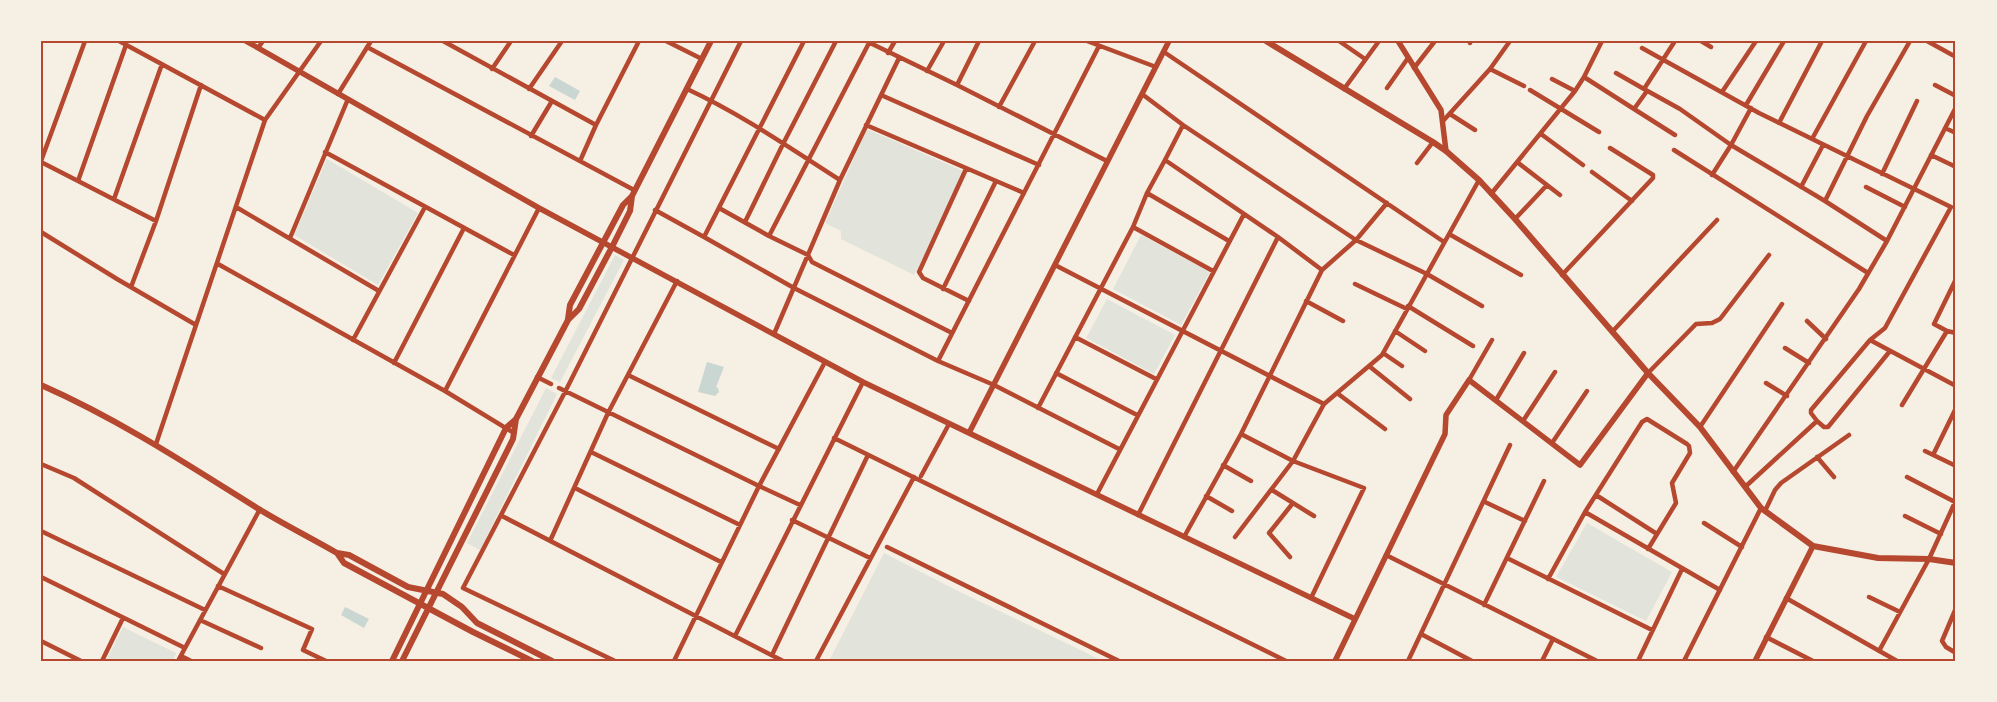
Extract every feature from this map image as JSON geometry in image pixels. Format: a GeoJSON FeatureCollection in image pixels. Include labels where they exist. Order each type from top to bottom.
{"type":"FeatureCollection","features":[{"type":"Feature","properties":{"kind":"main road"},"geometry":{"type":"LineString","coordinates":[[568,320],[570,306],[623,205],[633,193],[711,41]]}},
{"type":"Feature","properties":{"kind":"main road"},"geometry":{"type":"LineString","coordinates":[[1266,41],[1433,142],[1479,180],[1648,373],[1700,427],[1763,509],[1813,546],[1878,558],[1929,559],[1956,562]]}},
{"type":"Feature","properties":{"kind":"main road"},"geometry":{"type":"LineString","coordinates":[[402,661],[513,439],[516,419],[568,320],[579,309],[630,211],[633,193]]}},
{"type":"Feature","properties":{"kind":"main road"},"geometry":{"type":"LineString","coordinates":[[41,385],[99,412],[156,444],[260,509],[337,554],[344,563],[532,661]]}},
{"type":"Feature","properties":{"kind":"main road"},"geometry":{"type":"LineString","coordinates":[[392,661],[506,428],[516,419]]}},
{"type":"Feature","properties":{"kind":"main road"},"geometry":{"type":"LineString","coordinates":[[337,554],[348,555],[408,587],[443,594],[484,626],[552,661]]}},
{"type":"Feature","properties":{"kind":"main road"},"geometry":{"type":"LineString","coordinates":[[464,627],[469,615]]}},
{"type":"Feature","properties":{"kind":"street"},"geometry":{"type":"LineString","coordinates":[[85,41],[41,162],[156,221]]}},
{"type":"Feature","properties":{"kind":"street"},"geometry":{"type":"LineString","coordinates":[[119,41],[265,120]]}},
{"type":"Feature","properties":{"kind":"street"},"geometry":{"type":"LineString","coordinates":[[246,41],[539,208],[863,382],[1355,619]]}},
{"type":"Feature","properties":{"kind":"street"},"geometry":{"type":"LineString","coordinates":[[258,48],[263,41]]}},
{"type":"Feature","properties":{"kind":"street"},"geometry":{"type":"LineString","coordinates":[[156,444],[265,120],[321,41]]}},
{"type":"Feature","properties":{"kind":"street"},"geometry":{"type":"LineString","coordinates":[[338,94],[370,41]]}},
{"type":"Feature","properties":{"kind":"street"},"geometry":{"type":"LineString","coordinates":[[443,41],[596,125]]}},
{"type":"Feature","properties":{"kind":"street"},"geometry":{"type":"LineString","coordinates":[[492,69],[511,41]]}},
{"type":"Feature","properties":{"kind":"street"},"geometry":{"type":"LineString","coordinates":[[529,89],[562,41]]}},
{"type":"Feature","properties":{"kind":"street"},"geometry":{"type":"LineString","coordinates":[[580,161],[596,125],[639,41]]}},
{"type":"Feature","properties":{"kind":"street"},"geometry":{"type":"LineString","coordinates":[[666,41],[702,60]]}},
{"type":"Feature","properties":{"kind":"street"},"geometry":{"type":"LineString","coordinates":[[615,661],[463,588],[502,516],[741,41]]}},
{"type":"Feature","properties":{"kind":"street"},"geometry":{"type":"LineString","coordinates":[[704,236],[804,41]]}},
{"type":"Feature","properties":{"kind":"street"},"geometry":{"type":"LineString","coordinates":[[745,222],[836,41]]}},
{"type":"Feature","properties":{"kind":"street"},"geometry":{"type":"LineString","coordinates":[[888,53],[894,41]]}},
{"type":"Feature","properties":{"kind":"street"},"geometry":{"type":"LineString","coordinates":[[927,71],[944,41]]}},
{"type":"Feature","properties":{"kind":"street"},"geometry":{"type":"LineString","coordinates":[[957,85],[979,41]]}},
{"type":"Feature","properties":{"kind":"street"},"geometry":{"type":"LineString","coordinates":[[999,107],[1035,41]]}},
{"type":"Feature","properties":{"kind":"street"},"geometry":{"type":"LineString","coordinates":[[1087,41],[1156,67]]}},
{"type":"Feature","properties":{"kind":"street"},"geometry":{"type":"LineString","coordinates":[[969,433],[1169,41]]}},
{"type":"Feature","properties":{"kind":"street"},"geometry":{"type":"LineString","coordinates":[[1339,41],[1365,59]]}},
{"type":"Feature","properties":{"kind":"street"},"geometry":{"type":"LineString","coordinates":[[1344,89],[1379,41]]}},
{"type":"Feature","properties":{"kind":"street"},"geometry":{"type":"LineString","coordinates":[[1398,41],[1441,110],[1446,151]]}},
{"type":"Feature","properties":{"kind":"street"},"geometry":{"type":"LineString","coordinates":[[1414,68],[1435,41]]}},
{"type":"Feature","properties":{"kind":"street"},"geometry":{"type":"LineString","coordinates":[[1443,121],[1490,69],[1510,41]]}},
{"type":"Feature","properties":{"kind":"street"},"geometry":{"type":"LineString","coordinates":[[1491,194],[1562,109],[1584,77],[1602,41]]}},
{"type":"Feature","properties":{"kind":"street"},"geometry":{"type":"LineString","coordinates":[[1634,109],[1675,41]]}},
{"type":"Feature","properties":{"kind":"street"},"geometry":{"type":"LineString","coordinates":[[1701,41],[1711,47]]}},
{"type":"Feature","properties":{"kind":"street"},"geometry":{"type":"LineString","coordinates":[[1722,92],[1756,41]]}},
{"type":"Feature","properties":{"kind":"street"},"geometry":{"type":"LineString","coordinates":[[1746,105],[1784,41]]}},
{"type":"Feature","properties":{"kind":"street"},"geometry":{"type":"LineString","coordinates":[[1779,123],[1822,41]]}},
{"type":"Feature","properties":{"kind":"street"},"geometry":{"type":"LineString","coordinates":[[1812,139],[1866,41]]}},
{"type":"Feature","properties":{"kind":"street"},"geometry":{"type":"LineString","coordinates":[[1825,201],[1867,116],[1910,41]]}},
{"type":"Feature","properties":{"kind":"street"},"geometry":{"type":"LineString","coordinates":[[1927,41],[1956,57]]}},
{"type":"Feature","properties":{"kind":"street"},"geometry":{"type":"LineString","coordinates":[[769,236],[867,42],[1107,161]]}},
{"type":"Feature","properties":{"kind":"street"},"geometry":{"type":"LineString","coordinates":[[78,181],[126,45]]}},
{"type":"Feature","properties":{"kind":"street"},"geometry":{"type":"LineString","coordinates":[[938,361],[1099,46]]}},
{"type":"Feature","properties":{"kind":"street"},"geometry":{"type":"LineString","coordinates":[[367,47],[580,161],[633,193]]}},
{"type":"Feature","properties":{"kind":"street"},"geometry":{"type":"LineString","coordinates":[[1642,48],[1779,123],[1951,207],[1885,328],[1870,340],[1811,410],[1817,421],[1824,427],[1828,427],[1890,351]]}},
{"type":"Feature","properties":{"kind":"street"},"geometry":{"type":"LineString","coordinates":[[1164,52],[1444,242]]}},
{"type":"Feature","properties":{"kind":"street"},"geometry":{"type":"LineString","coordinates":[[774,334],[840,180],[899,58]]}},
{"type":"Feature","properties":{"kind":"street"},"geometry":{"type":"LineString","coordinates":[[1387,88],[1408,58]]}},
{"type":"Feature","properties":{"kind":"street"},"geometry":{"type":"LineString","coordinates":[[114,199],[162,64]]}},
{"type":"Feature","properties":{"kind":"street"},"geometry":{"type":"LineString","coordinates":[[1490,69],[1524,86]]}},
{"type":"Feature","properties":{"kind":"street"},"geometry":{"type":"LineString","coordinates":[[1616,73],[1680,109],[1731,145],[1825,201],[1887,241]]}},
{"type":"Feature","properties":{"kind":"street"},"geometry":{"type":"LineString","coordinates":[[1584,77],[1675,135]]}},
{"type":"Feature","properties":{"kind":"street"},"geometry":{"type":"LineString","coordinates":[[1552,79],[1575,91]]}},
{"type":"Feature","properties":{"kind":"street"},"geometry":{"type":"LineString","coordinates":[[131,287],[156,221],[201,85]]}},
{"type":"Feature","properties":{"kind":"street"},"geometry":{"type":"LineString","coordinates":[[1935,85],[1956,96]]}},
{"type":"Feature","properties":{"kind":"street"},"geometry":{"type":"LineString","coordinates":[[687,89],[710,100],[759,129],[840,180]]}},
{"type":"Feature","properties":{"kind":"street"},"geometry":{"type":"LineString","coordinates":[[1530,90],[1599,132]]}},
{"type":"Feature","properties":{"kind":"street"},"geometry":{"type":"LineString","coordinates":[[1142,94],[1183,125],[1356,240],[1427,274],[1482,306]]}},
{"type":"Feature","properties":{"kind":"street"},"geometry":{"type":"LineString","coordinates":[[881,95],[1038,165]]}},
{"type":"Feature","properties":{"kind":"street"},"geometry":{"type":"LineString","coordinates":[[290,238],[348,99]]}},
{"type":"Feature","properties":{"kind":"street"},"geometry":{"type":"LineString","coordinates":[[531,136],[552,101]]}},
{"type":"Feature","properties":{"kind":"street"},"geometry":{"type":"LineString","coordinates":[[1882,174],[1917,101]]}},
{"type":"Feature","properties":{"kind":"street"},"geometry":{"type":"LineString","coordinates":[[1733,472],[1826,339],[1868,273],[1905,207],[1956,106]]}},
{"type":"Feature","properties":{"kind":"street"},"geometry":{"type":"LineString","coordinates":[[1712,175],[1752,108]]}},
{"type":"Feature","properties":{"kind":"street"},"geometry":{"type":"LineString","coordinates":[[1450,114],[1475,130]]}},
{"type":"Feature","properties":{"kind":"street"},"geometry":{"type":"LineString","coordinates":[[866,125],[1024,193]]}},
{"type":"Feature","properties":{"kind":"street"},"geometry":{"type":"LineString","coordinates":[[1038,408],[1133,227],[1147,194],[1183,125]]}},
{"type":"Feature","properties":{"kind":"street"},"geometry":{"type":"LineString","coordinates":[[1945,128],[1956,133]]}},
{"type":"Feature","properties":{"kind":"street"},"geometry":{"type":"LineString","coordinates":[[1540,134],[1582,165]]}},
{"type":"Feature","properties":{"kind":"street"},"geometry":{"type":"LineString","coordinates":[[1417,163],[1433,142]]}},
{"type":"Feature","properties":{"kind":"street"},"geometry":{"type":"LineString","coordinates":[[1801,187],[1823,144]]}},
{"type":"Feature","properties":{"kind":"street"},"geometry":{"type":"LineString","coordinates":[[1562,275],[1632,201],[1653,175],[1610,148]]}},
{"type":"Feature","properties":{"kind":"street"},"geometry":{"type":"LineString","coordinates":[[1674,150],[1868,273]]}},
{"type":"Feature","properties":{"kind":"street"},"geometry":{"type":"LineString","coordinates":[[326,152],[514,255]]}},
{"type":"Feature","properties":{"kind":"street"},"geometry":{"type":"LineString","coordinates":[[1931,155],[1956,167]]}},
{"type":"Feature","properties":{"kind":"street"},"geometry":{"type":"LineString","coordinates":[[1165,160],[1278,237],[1322,270]]}},
{"type":"Feature","properties":{"kind":"street"},"geometry":{"type":"LineString","coordinates":[[1517,162],[1560,195]]}},
{"type":"Feature","properties":{"kind":"street"},"geometry":{"type":"LineString","coordinates":[[966,169],[919,268],[919,272],[923,278],[969,301]]}},
{"type":"Feature","properties":{"kind":"street"},"geometry":{"type":"LineString","coordinates":[[1592,172],[1632,201]]}},
{"type":"Feature","properties":{"kind":"street"},"geometry":{"type":"LineString","coordinates":[[1235,537],[1293,461],[1324,404],[1383,352],[1479,180]]}},
{"type":"Feature","properties":{"kind":"street"},"geometry":{"type":"LineString","coordinates":[[943,289],[996,181]]}},
{"type":"Feature","properties":{"kind":"street"},"geometry":{"type":"LineString","coordinates":[[1515,219],[1547,185]]}},
{"type":"Feature","properties":{"kind":"street"},"geometry":{"type":"LineString","coordinates":[[1866,187],[1905,207]]}},
{"type":"Feature","properties":{"kind":"street"},"geometry":{"type":"LineString","coordinates":[[1147,194],[1229,241]]}},
{"type":"Feature","properties":{"kind":"street"},"geometry":{"type":"LineString","coordinates":[[1184,536],[1241,434],[1322,270],[1356,240],[1387,203]]}},
{"type":"Feature","properties":{"kind":"street"},"geometry":{"type":"LineString","coordinates":[[236,206],[379,291]]}},
{"type":"Feature","properties":{"kind":"street"},"geometry":{"type":"LineString","coordinates":[[353,340],[425,207]]}},
{"type":"Feature","properties":{"kind":"street"},"geometry":{"type":"LineString","coordinates":[[444,391],[539,208]]}},
{"type":"Feature","properties":{"kind":"street"},"geometry":{"type":"LineString","coordinates":[[719,208],[808,255],[812,262],[952,333]]}},
{"type":"Feature","properties":{"kind":"street"},"geometry":{"type":"LineString","coordinates":[[655,210],[794,288],[938,361],[994,385],[1119,449]]}},
{"type":"Feature","properties":{"kind":"street"},"geometry":{"type":"LineString","coordinates":[[1096,494],[1244,214]]}},
{"type":"Feature","properties":{"kind":"street"},"geometry":{"type":"LineString","coordinates":[[1612,332],[1717,220]]}},
{"type":"Feature","properties":{"kind":"street"},"geometry":{"type":"LineString","coordinates":[[1133,227],[1213,271]]}},
{"type":"Feature","properties":{"kind":"street"},"geometry":{"type":"LineString","coordinates":[[394,363],[464,228]]}},
{"type":"Feature","properties":{"kind":"street"},"geometry":{"type":"LineString","coordinates":[[41,232],[196,325]]}},
{"type":"Feature","properties":{"kind":"street"},"geometry":{"type":"LineString","coordinates":[[1449,234],[1520,275]]}},
{"type":"Feature","properties":{"kind":"street"},"geometry":{"type":"LineString","coordinates":[[1138,515],[1278,237]]}},
{"type":"Feature","properties":{"kind":"street"},"geometry":{"type":"LineString","coordinates":[[1469,380],[1580,465],[1648,373],[1696,324],[1716,322],[1769,255]]}},
{"type":"Feature","properties":{"kind":"street"},"geometry":{"type":"LineString","coordinates":[[218,264],[444,391],[514,433]]}},
{"type":"Feature","properties":{"kind":"street"},"geometry":{"type":"LineString","coordinates":[[1055,265],[1181,332],[1270,375],[1324,404]]}},
{"type":"Feature","properties":{"kind":"street"},"geometry":{"type":"LineString","coordinates":[[1956,279],[1934,324],[1956,334]]}},
{"type":"Feature","properties":{"kind":"street"},"geometry":{"type":"LineString","coordinates":[[550,541],[608,414],[677,281]]}},
{"type":"Feature","properties":{"kind":"street"},"geometry":{"type":"LineString","coordinates":[[1355,284],[1408,308],[1473,346]]}},
{"type":"Feature","properties":{"kind":"street"},"geometry":{"type":"LineString","coordinates":[[1306,301],[1343,321]]}},
{"type":"Feature","properties":{"kind":"street"},"geometry":{"type":"LineString","coordinates":[[1700,427],[1782,304]]}},
{"type":"Feature","properties":{"kind":"street"},"geometry":{"type":"LineString","coordinates":[[1807,321],[1826,339]]}},
{"type":"Feature","properties":{"kind":"street"},"geometry":{"type":"LineString","coordinates":[[1395,331],[1425,351]]}},
{"type":"Feature","properties":{"kind":"street"},"geometry":{"type":"LineString","coordinates":[[1902,405],[1947,331]]}},
{"type":"Feature","properties":{"kind":"street"},"geometry":{"type":"LineString","coordinates":[[1075,337],[1156,379]]}},
{"type":"Feature","properties":{"kind":"street"},"geometry":{"type":"LineString","coordinates":[[1335,661],[1445,434],[1446,415],[1492,340]]}},
{"type":"Feature","properties":{"kind":"street"},"geometry":{"type":"LineString","coordinates":[[1870,340],[1956,386]]}},
{"type":"Feature","properties":{"kind":"street"},"geometry":{"type":"LineString","coordinates":[[1785,348],[1809,363]]}},
{"type":"Feature","properties":{"kind":"street"},"geometry":{"type":"LineString","coordinates":[[1383,352],[1402,366]]}},
{"type":"Feature","properties":{"kind":"street"},"geometry":{"type":"LineString","coordinates":[[1496,400],[1524,352]]}},
{"type":"Feature","properties":{"kind":"street"},"geometry":{"type":"LineString","coordinates":[[674,661],[759,486],[825,362]]}},
{"type":"Feature","properties":{"kind":"street"},"geometry":{"type":"LineString","coordinates":[[1369,366],[1410,399]]}},
{"type":"Feature","properties":{"kind":"street"},"geometry":{"type":"LineString","coordinates":[[1522,421],[1555,372]]}},
{"type":"Feature","properties":{"kind":"street"},"geometry":{"type":"LineString","coordinates":[[1056,373],[1137,415]]}},
{"type":"Feature","properties":{"kind":"street"},"geometry":{"type":"LineString","coordinates":[[628,375],[779,449]]}},
{"type":"Feature","properties":{"kind":"street"},"geometry":{"type":"LineString","coordinates":[[538,377],[551,384]]}},
{"type":"Feature","properties":{"kind":"street"},"geometry":{"type":"LineString","coordinates":[[735,636],[863,382]]}},
{"type":"Feature","properties":{"kind":"street"},"geometry":{"type":"LineString","coordinates":[[1766,383],[1787,396]]}},
{"type":"Feature","properties":{"kind":"street"},"geometry":{"type":"LineString","coordinates":[[559,388],[608,414],[800,504]]}},
{"type":"Feature","properties":{"kind":"street"},"geometry":{"type":"LineString","coordinates":[[1552,443],[1587,391]]}},
{"type":"Feature","properties":{"kind":"street"},"geometry":{"type":"LineString","coordinates":[[1337,393],[1386,429]]}},
{"type":"Feature","properties":{"kind":"street"},"geometry":{"type":"LineString","coordinates":[[1933,455],[1956,408]]}},
{"type":"Feature","properties":{"kind":"street"},"geometry":{"type":"LineString","coordinates":[[1548,578],[1585,512],[1642,422],[1647,419],[1687,444],[1691,449],[1672,483],[1676,503],[1648,549]]}},
{"type":"Feature","properties":{"kind":"street"},"geometry":{"type":"LineString","coordinates":[[1745,487],[1817,421]]}},
{"type":"Feature","properties":{"kind":"street"},"geometry":{"type":"LineString","coordinates":[[921,476],[949,424]]}},
{"type":"Feature","properties":{"kind":"street"},"geometry":{"type":"LineString","coordinates":[[1241,434],[1293,461],[1364,488],[1311,598]]}},
{"type":"Feature","properties":{"kind":"street"},"geometry":{"type":"LineString","coordinates":[[1684,661],[1742,547],[1777,486],[1849,435]]}},
{"type":"Feature","properties":{"kind":"street"},"geometry":{"type":"LineString","coordinates":[[834,438],[1286,661]]}},
{"type":"Feature","properties":{"kind":"street"},"geometry":{"type":"LineString","coordinates":[[1408,661],[1485,502],[1510,445]]}},
{"type":"Feature","properties":{"kind":"street"},"geometry":{"type":"LineString","coordinates":[[1925,451],[1956,466]]}},
{"type":"Feature","properties":{"kind":"street"},"geometry":{"type":"LineString","coordinates":[[591,452],[740,525]]}},
{"type":"Feature","properties":{"kind":"street"},"geometry":{"type":"LineString","coordinates":[[772,655],[868,455]]}},
{"type":"Feature","properties":{"kind":"street"},"geometry":{"type":"LineString","coordinates":[[1817,457],[1834,478]]}},
{"type":"Feature","properties":{"kind":"street"},"geometry":{"type":"LineString","coordinates":[[41,464],[74,478],[224,574]]}},
{"type":"Feature","properties":{"kind":"street"},"geometry":{"type":"LineString","coordinates":[[1223,465],[1251,481]]}},
{"type":"Feature","properties":{"kind":"street"},"geometry":{"type":"LineString","coordinates":[[816,661],[914,477]]}},
{"type":"Feature","properties":{"kind":"street"},"geometry":{"type":"LineString","coordinates":[[1879,651],[1929,559],[1955,501],[1907,477]]}},
{"type":"Feature","properties":{"kind":"street"},"geometry":{"type":"LineString","coordinates":[[1484,604],[1544,481]]}},
{"type":"Feature","properties":{"kind":"street"},"geometry":{"type":"LineString","coordinates":[[575,488],[721,562]]}},
{"type":"Feature","properties":{"kind":"street"},"geometry":{"type":"LineString","coordinates":[[1272,490],[1314,516]]}},
{"type":"Feature","properties":{"kind":"street"},"geometry":{"type":"LineString","coordinates":[[1596,495],[1656,534]]}},
{"type":"Feature","properties":{"kind":"street"},"geometry":{"type":"LineString","coordinates":[[1206,496],[1232,511]]}},
{"type":"Feature","properties":{"kind":"street"},"geometry":{"type":"LineString","coordinates":[[1485,502],[1525,521]]}},
{"type":"Feature","properties":{"kind":"street"},"geometry":{"type":"LineString","coordinates":[[1290,557],[1269,533],[1293,503]]}},
{"type":"Feature","properties":{"kind":"street"},"geometry":{"type":"LineString","coordinates":[[191,661],[180,658],[260,509]]}},
{"type":"Feature","properties":{"kind":"street"},"geometry":{"type":"LineString","coordinates":[[1585,512],[1720,590]]}},
{"type":"Feature","properties":{"kind":"street"},"geometry":{"type":"LineString","coordinates":[[502,516],[783,661]]}},
{"type":"Feature","properties":{"kind":"street"},"geometry":{"type":"LineString","coordinates":[[1905,516],[1941,534]]}},
{"type":"Feature","properties":{"kind":"street"},"geometry":{"type":"LineString","coordinates":[[792,520],[870,558]]}},
{"type":"Feature","properties":{"kind":"street"},"geometry":{"type":"LineString","coordinates":[[1704,523],[1742,547]]}},
{"type":"Feature","properties":{"kind":"street"},"geometry":{"type":"LineString","coordinates":[[41,531],[205,610]]}},
{"type":"Feature","properties":{"kind":"street"},"geometry":{"type":"LineString","coordinates":[[1755,661],[1813,546]]}},
{"type":"Feature","properties":{"kind":"street"},"geometry":{"type":"LineString","coordinates":[[887,547],[1119,661]]}},
{"type":"Feature","properties":{"kind":"street"},"geometry":{"type":"LineString","coordinates":[[1386,556],[1596,661]]}},
{"type":"Feature","properties":{"kind":"street"},"geometry":{"type":"LineString","coordinates":[[1507,558],[1652,630]]}},
{"type":"Feature","properties":{"kind":"street"},"geometry":{"type":"LineString","coordinates":[[1638,661],[1682,569]]}},
{"type":"Feature","properties":{"kind":"street"},"geometry":{"type":"LineString","coordinates":[[41,577],[185,648]]}},
{"type":"Feature","properties":{"kind":"street"},"geometry":{"type":"LineString","coordinates":[[218,586],[312,629],[303,650],[326,661]]}},
{"type":"Feature","properties":{"kind":"street"},"geometry":{"type":"LineString","coordinates":[[1869,597],[1900,612]]}},
{"type":"Feature","properties":{"kind":"street"},"geometry":{"type":"LineString","coordinates":[[1786,598],[1897,661]]}},
{"type":"Feature","properties":{"kind":"street"},"geometry":{"type":"LineString","coordinates":[[1956,608],[1942,641],[1946,647],[1956,653]]}},
{"type":"Feature","properties":{"kind":"street"},"geometry":{"type":"LineString","coordinates":[[102,661],[123,618]]}},
{"type":"Feature","properties":{"kind":"street"},"geometry":{"type":"LineString","coordinates":[[200,620],[260,648]]}},
{"type":"Feature","properties":{"kind":"street"},"geometry":{"type":"LineString","coordinates":[[1421,634],[1472,661]]}},
{"type":"Feature","properties":{"kind":"street"},"geometry":{"type":"LineString","coordinates":[[1766,637],[1813,661]]}},
{"type":"Feature","properties":{"kind":"street"},"geometry":{"type":"LineString","coordinates":[[1542,661],[1553,639]]}},
{"type":"Feature","properties":{"kind":"street"},"geometry":{"type":"LineString","coordinates":[[41,641],[81,661]]}},
{"type":"Feature","properties":{"kind":"street"},"geometry":{"type":"LineString","coordinates":[[1460,661],[1462,656]]}},
{"type":"Feature","properties":{"kind":"shaded area"},"geometry":{"type":"Polygon","coordinates":[[[555,77],[580,91],[575,100],[549,86],[555,77]]]}},
{"type":"Feature","properties":{"kind":"shaded area"},"geometry":{"type":"Polygon","coordinates":[[[867,129],[968,173],[914,275],[841,239],[841,231],[825,223],[867,129]]]}},
{"type":"Feature","properties":{"kind":"shaded area"},"geometry":{"type":"Polygon","coordinates":[[[327,159],[418,213],[378,285],[294,235],[327,159]]]}},
{"type":"Feature","properties":{"kind":"shaded area"},"geometry":{"type":"Polygon","coordinates":[[[1141,235],[1210,272],[1181,325],[1113,289],[1141,235]]]}},
{"type":"Feature","properties":{"kind":"shaded area"},"geometry":{"type":"Polygon","coordinates":[[[615,255],[624,260],[560,382],[551,378],[615,255]]]}},
{"type":"Feature","properties":{"kind":"shaded area"},"geometry":{"type":"Polygon","coordinates":[[[1107,299],[1175,335],[1154,374],[1086,338],[1107,299]]]}},
{"type":"Feature","properties":{"kind":"shaded area"},"geometry":{"type":"Polygon","coordinates":[[[707,362],[724,367],[716,387],[719,392],[715,396],[698,392],[707,362]]]}},
{"type":"Feature","properties":{"kind":"shaded area"},"geometry":{"type":"Polygon","coordinates":[[[546,388],[557,394],[480,550],[467,543],[546,388]]]}},
{"type":"Feature","properties":{"kind":"shaded area"},"geometry":{"type":"Polygon","coordinates":[[[1587,523],[1672,572],[1646,621],[1556,577],[1587,523]]]}},
{"type":"Feature","properties":{"kind":"shaded area"},"geometry":{"type":"Polygon","coordinates":[[[884,553],[960,592],[1103,661],[829,661],[884,553]]]}},
{"type":"Feature","properties":{"kind":"shaded area"},"geometry":{"type":"Polygon","coordinates":[[[345,607],[369,619],[364,628],[341,615],[345,607]]]}},
{"type":"Feature","properties":{"kind":"shaded area"},"geometry":{"type":"Polygon","coordinates":[[[123,627],[176,653],[173,661],[106,661],[123,627]]]}}]}
